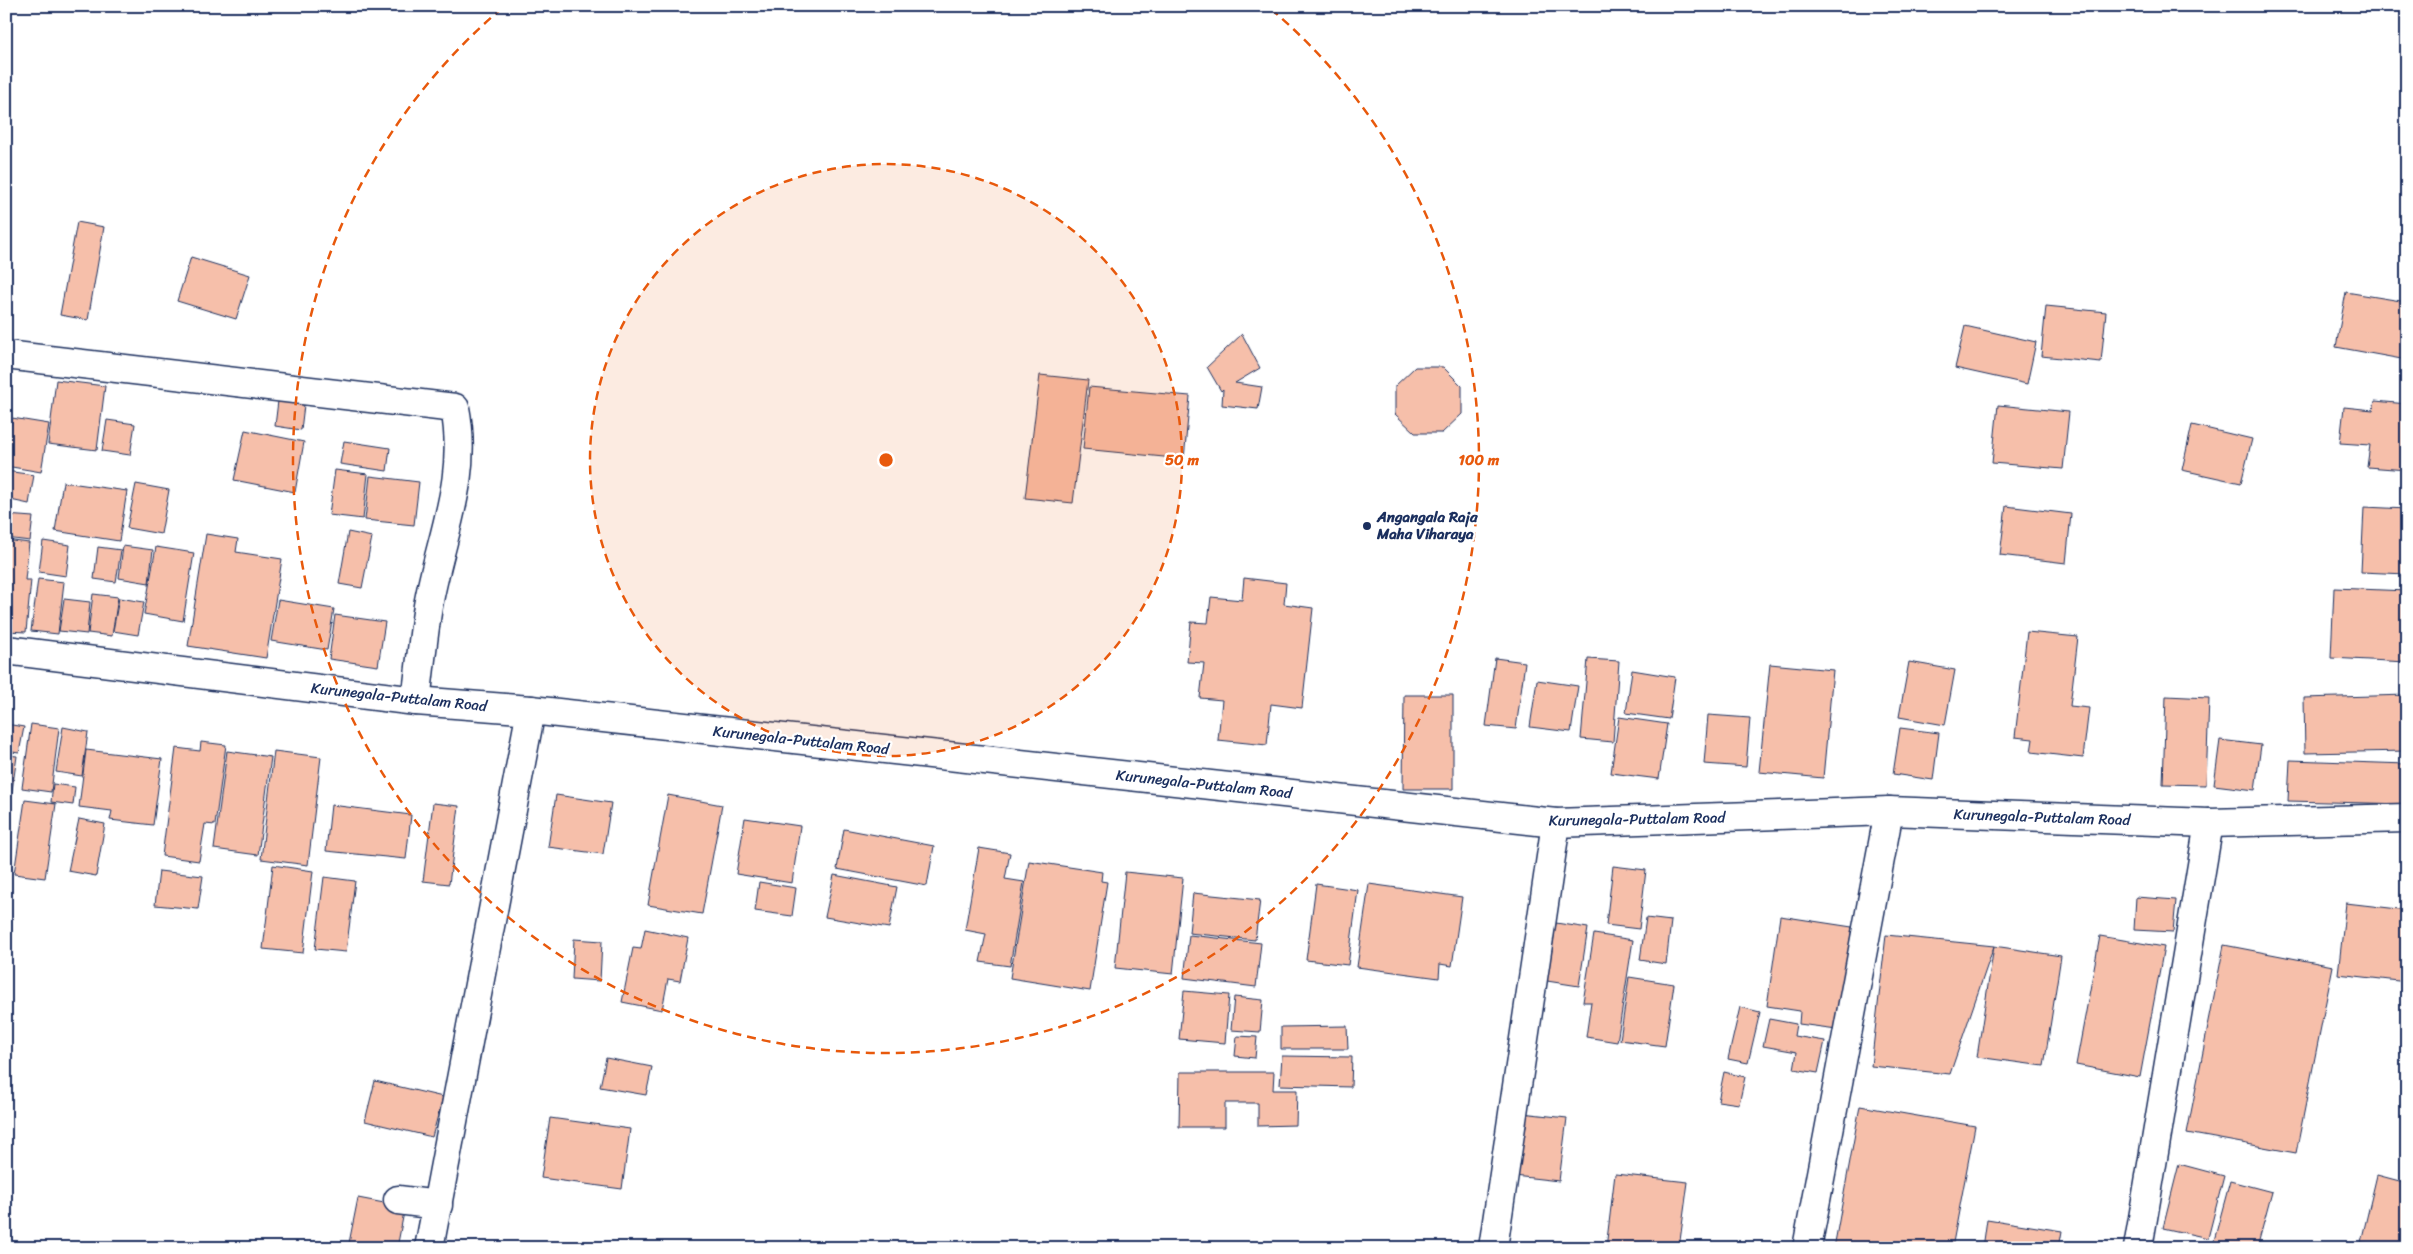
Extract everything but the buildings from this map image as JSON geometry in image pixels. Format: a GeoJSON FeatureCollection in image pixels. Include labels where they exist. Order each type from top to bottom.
{"type":"FeatureCollection","features":[{"type":"Feature","properties":{"kind":"main road"},"geometry":{"type":"LineString","coordinates":[[6,356],[455,408],[459,427],[458,480],[428,606],[416,701]]}},
{"type":"Feature","properties":{"kind":"main road","name":"Kurunegala-Puttalam Road"},"geometry":{"type":"LineString","coordinates":[[6,650],[416,701],[531,710],[1556,823],[1889,811],[2209,823],[2407,818]]}},
{"type":"Feature","properties":{"kind":"main road"},"geometry":{"type":"LineString","coordinates":[[429,1248],[531,710]]}},
{"type":"Feature","properties":{"kind":"main road"},"geometry":{"type":"LineString","coordinates":[[1807,1248],[1889,811]]}},
{"type":"Feature","properties":{"kind":"main road"},"geometry":{"type":"LineString","coordinates":[[1493,1248],[1556,823]]}},
{"type":"Feature","properties":{"kind":"main road"},"geometry":{"type":"LineString","coordinates":[[2138,1248],[2209,823]]}},
{"type":"Feature","properties":{"kind":"main road"},"geometry":{"type":"LineString","coordinates":[[398,1200],[438,1205]]}},
{"type":"Feature","properties":{"kind":"place","name":"Angangala Raja Maha Viharaya"},"geometry":{"type":"Point","coordinates":[1367,526]}}]}
